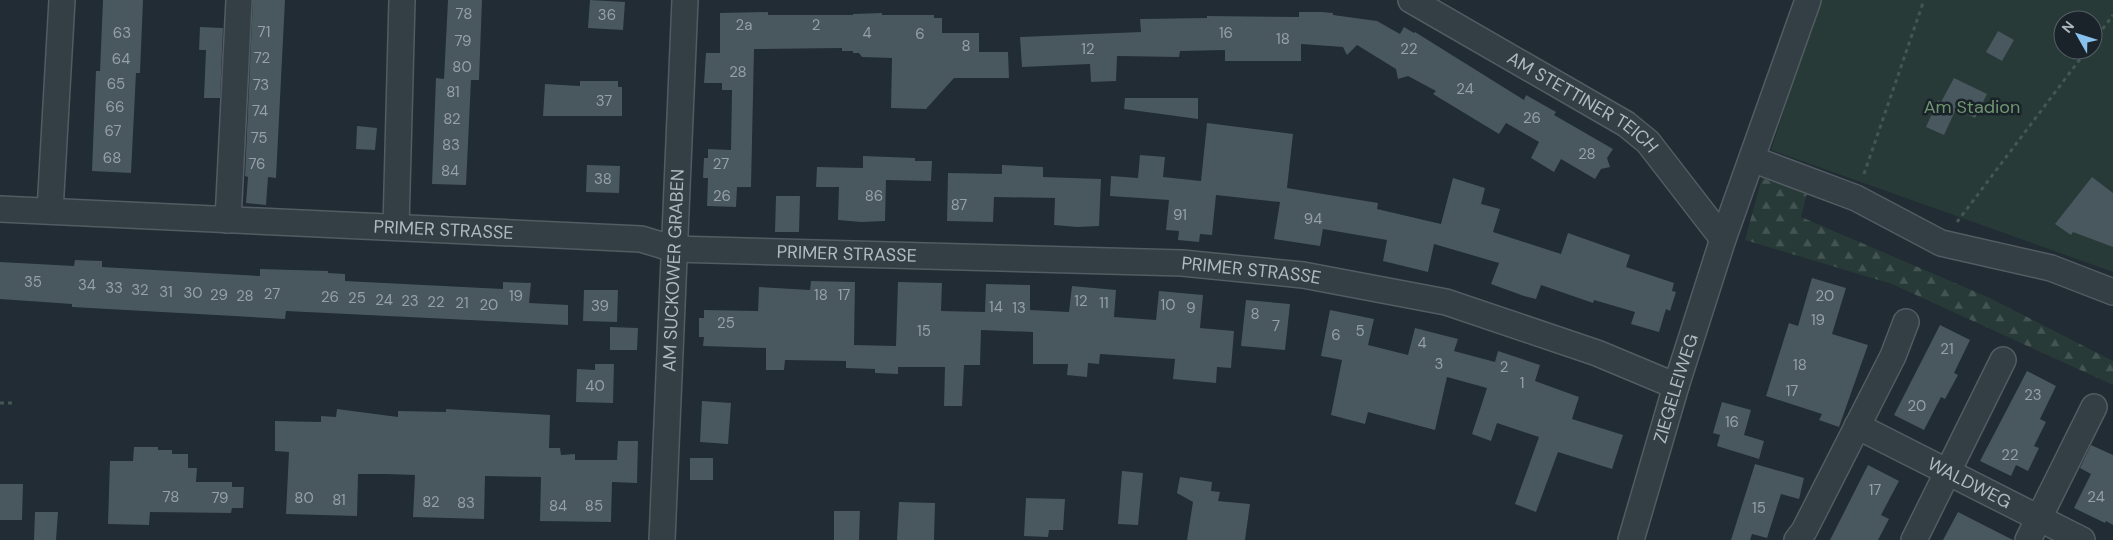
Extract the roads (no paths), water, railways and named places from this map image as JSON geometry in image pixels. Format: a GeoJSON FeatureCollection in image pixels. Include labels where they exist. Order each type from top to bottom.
{"type":"FeatureCollection","features":[{"type":"Feature","properties":{"kind":"street"},"geometry":{"type":"LineString","coordinates":[[50,211],[62,0]]}},
{"type":"Feature","properties":{"kind":"street"},"geometry":{"type":"LineString","coordinates":[[228,220],[239,0]]}},
{"type":"Feature","properties":{"kind":"street"},"geometry":{"type":"LineString","coordinates":[[396,227],[402,0]]}},
{"type":"Feature","properties":{"kind":"street","name":"AM SUCKOWER GRABEN"},"geometry":{"type":"LineString","coordinates":[[662,540],[684,0]]}},
{"type":"Feature","properties":{"kind":"street","name":"AM STETTINER TEICH"},"geometry":{"type":"LineString","coordinates":[[1411,0],[1626,124],[1648,142],[1723,238]]}},
{"type":"Feature","properties":{"kind":"street","name":"ZIEGELEIWEG"},"geometry":{"type":"LineString","coordinates":[[1631,540],[1676,386],[1723,238],[1808,0]]}},
{"type":"Feature","properties":{"kind":"street"},"geometry":{"type":"LineString","coordinates":[[1752,159],[1856,198],[1941,243],[2051,268],[2113,292]]}},
{"type":"Feature","properties":{"kind":"street","name":"PRIMER STRASSE"},"geometry":{"type":"LineString","coordinates":[[0,209],[641,239],[674,249],[1182,263],[1303,275],[1446,302],[1597,352],[1676,386]]}},
{"type":"Feature","properties":{"kind":"street"},"geometry":{"type":"LineString","coordinates":[[1797,540],[1804,531],[1893,356],[1906,322]]}},
{"type":"Feature","properties":{"kind":"street"},"geometry":{"type":"LineString","coordinates":[[1914,540],[2003,360]]}},
{"type":"Feature","properties":{"kind":"street"},"geometry":{"type":"LineString","coordinates":[[2034,529],[2094,407]]}},
{"type":"Feature","properties":{"kind":"street","name":"WALDWEG"},"geometry":{"type":"LineString","coordinates":[[1857,426],[1948,472],[2034,529],[2082,540]]}},
{"type":"Feature","properties":{"kind":"park label","name":"Am Stadion"},"geometry":{"type":"Point","coordinates":[1972,107]}}]}
